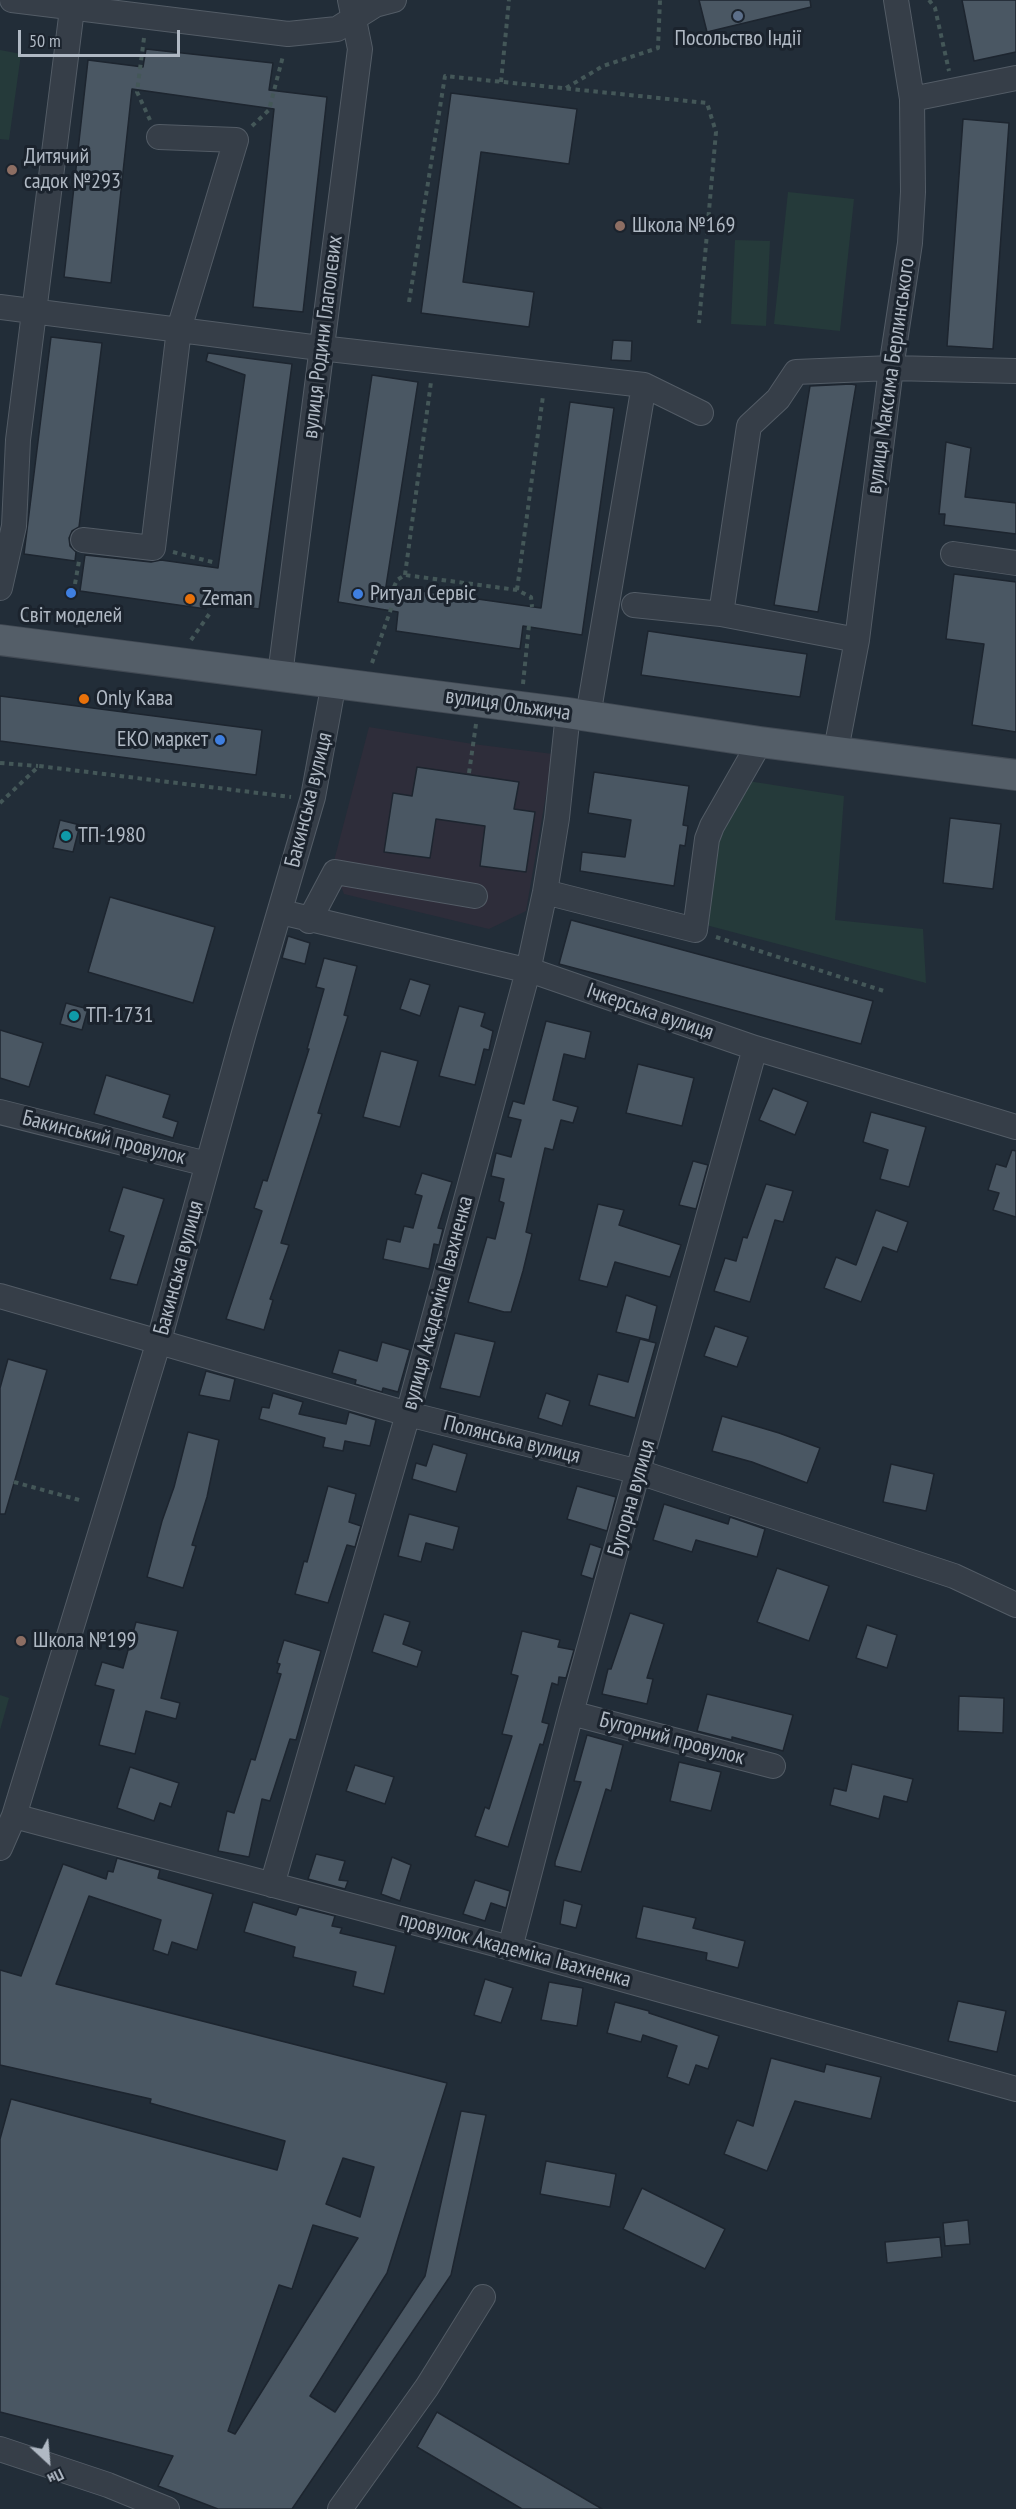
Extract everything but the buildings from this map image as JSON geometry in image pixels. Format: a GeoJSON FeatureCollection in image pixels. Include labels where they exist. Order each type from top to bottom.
{"type":"FeatureCollection","features":[{"type":"Feature","properties":{"kind":"main road","name":"вулиця Ольжича"},"geometry":{"type":"LineString","coordinates":[[0,640],[578,714],[1016,776]]}},
{"type":"Feature","properties":{"kind":"street"},"geometry":{"type":"LineString","coordinates":[[12,0],[71,4],[288,34],[337,29],[352,8],[394,0]]}},
{"type":"Feature","properties":{"kind":"street","name":"вулиця Максима Берлинського"},"geometry":{"type":"LineString","coordinates":[[836,750],[857,639],[891,368],[910,243],[913,192],[912,99],[896,0]]}},
{"type":"Feature","properties":{"kind":"street"},"geometry":{"type":"LineString","coordinates":[[0,588],[71,4]]}},
{"type":"Feature","properties":{"kind":"street","name":"вулиця Родини Глаголєвих"},"geometry":{"type":"LineString","coordinates":[[280,675],[360,49],[352,8]]}},
{"type":"Feature","properties":{"kind":"street"},"geometry":{"type":"LineString","coordinates":[[912,99],[1016,78]]}},
{"type":"Feature","properties":{"kind":"street"},"geometry":{"type":"LineString","coordinates":[[83,540],[153,548],[178,329],[236,140],[159,137]]}},
{"type":"Feature","properties":{"kind":"street"},"geometry":{"type":"LineString","coordinates":[[0,307],[323,348],[644,385],[701,413]]}},
{"type":"Feature","properties":{"kind":"street"},"geometry":{"type":"LineString","coordinates":[[721,614],[749,426],[778,399],[796,372],[891,368],[1016,372]]}},
{"type":"Feature","properties":{"kind":"street","name":"вулиця Академіка Івахненка"},"geometry":{"type":"LineString","coordinates":[[272,1885],[408,1414],[528,971],[545,892],[560,796],[644,385]]}},
{"type":"Feature","properties":{"kind":"street"},"geometry":{"type":"LineString","coordinates":[[953,554],[1016,563]]}},
{"type":"Feature","properties":{"kind":"street"},"geometry":{"type":"LineString","coordinates":[[634,605],[721,614],[857,639]]}},
{"type":"Feature","properties":{"kind":"street","name":"Бакинська вулиця"},"geometry":{"type":"LineString","coordinates":[[0,1848],[14,1816],[158,1344],[207,1164],[313,797],[334,682]]}},
{"type":"Feature","properties":{"kind":"street"},"geometry":{"type":"LineString","coordinates":[[545,892],[695,930],[707,839],[760,741]]}},
{"type":"Feature","properties":{"kind":"street"},"geometry":{"type":"LineString","coordinates":[[309,921],[335,872],[475,896]]}},
{"type":"Feature","properties":{"kind":"street","name":"Ічкерська вулиця"},"geometry":{"type":"LineString","coordinates":[[280,912],[309,921],[528,971],[755,1048],[1016,1127]]}},
{"type":"Feature","properties":{"kind":"street","name":"Бугорна вулиця"},"geometry":{"type":"LineString","coordinates":[[510,1948],[571,1713],[755,1048]]}},
{"type":"Feature","properties":{"kind":"street","name":"Бакинський провулок"},"geometry":{"type":"LineString","coordinates":[[0,1112],[207,1164]]}},
{"type":"Feature","properties":{"kind":"street","name":"Полянська вулиця"},"geometry":{"type":"LineString","coordinates":[[0,1296],[158,1344],[408,1414],[639,1472],[954,1576],[1016,1605]]}},
{"type":"Feature","properties":{"kind":"street","name":"Бугорний провулок"},"geometry":{"type":"LineString","coordinates":[[571,1713],[772,1766]]}},
{"type":"Feature","properties":{"kind":"street","name":"провулок Академіка Івахненка"},"geometry":{"type":"LineString","coordinates":[[14,1816],[510,1948],[1016,2089]]}},
{"type":"Feature","properties":{"kind":"street"},"geometry":{"type":"LineString","coordinates":[[340,2509],[427,2387],[483,2297]]}},
{"type":"Feature","properties":{"kind":"street"},"geometry":{"type":"LineString","coordinates":[[0,2449],[144,2504],[167,2509]]}},
{"type":"Feature","properties":{"kind":"path"},"geometry":{"type":"LineString","coordinates":[[501,82],[509,0]]}},
{"type":"Feature","properties":{"kind":"path"},"geometry":{"type":"LineString","coordinates":[[565,88],[603,66],[658,48],[660,0]]}},
{"type":"Feature","properties":{"kind":"path"},"geometry":{"type":"LineString","coordinates":[[929,0],[935,8],[954,91]]}},
{"type":"Feature","properties":{"kind":"path"},"geometry":{"type":"LineString","coordinates":[[147,16],[137,93],[159,137]]}},
{"type":"Feature","properties":{"kind":"path"},"geometry":{"type":"LineString","coordinates":[[236,140],[269,110],[288,34]]}},
{"type":"Feature","properties":{"kind":"path"},"geometry":{"type":"LineString","coordinates":[[409,302],[446,76],[707,103],[716,132],[699,323]]}},
{"type":"Feature","properties":{"kind":"path"},"geometry":{"type":"LineString","coordinates":[[405,575],[434,361]]}},
{"type":"Feature","properties":{"kind":"path"},"geometry":{"type":"LineString","coordinates":[[517,590],[546,374]]}},
{"type":"Feature","properties":{"kind":"path"},"geometry":{"type":"LineString","coordinates":[[153,548],[216,563]]}},
{"type":"Feature","properties":{"kind":"path"},"geometry":{"type":"LineString","coordinates":[[75,584],[78,572]]}},
{"type":"Feature","properties":{"kind":"path"},"geometry":{"type":"LineString","coordinates":[[394,587],[397,580],[405,575],[517,590],[531,597],[532,607]]}},
{"type":"Feature","properties":{"kind":"path"},"geometry":{"type":"LineString","coordinates":[[367,669],[374,660],[392,606]]}},
{"type":"Feature","properties":{"kind":"path"},"geometry":{"type":"LineString","coordinates":[[523,688],[529,625]]}},
{"type":"Feature","properties":{"kind":"path"},"geometry":{"type":"LineString","coordinates":[[469,773],[476,720]]}},
{"type":"Feature","properties":{"kind":"path"},"geometry":{"type":"LineString","coordinates":[[0,763],[293,798],[313,797]]}},
{"type":"Feature","properties":{"kind":"path"},"geometry":{"type":"LineString","coordinates":[[0,803],[39,766]]}},
{"type":"Feature","properties":{"kind":"path"},"geometry":{"type":"LineString","coordinates":[[695,930],[887,992]]}},
{"type":"Feature","properties":{"kind":"path"},"geometry":{"type":"LineString","coordinates":[[14,1482],[83,1501]]}},
{"type":"Feature","properties":{"kind":"shaded area"},"geometry":{"type":"Polygon","coordinates":[[[369,727],[553,754],[526,911],[489,929],[344,894],[335,872],[335,857],[369,727]]]}},
{"type":"Feature","properties":{"kind":"green space"},"geometry":{"type":"Polygon","coordinates":[[[0,50],[21,54],[9,140],[0,139],[0,50]]]}},
{"type":"Feature","properties":{"kind":"green space"},"geometry":{"type":"Polygon","coordinates":[[[788,192],[854,199],[840,331],[774,324],[788,192]]]}},
{"type":"Feature","properties":{"kind":"green space"},"geometry":{"type":"Polygon","coordinates":[[[735,240],[770,241],[766,326],[731,324],[735,240]]]}},
{"type":"Feature","properties":{"kind":"green space"},"geometry":{"type":"Polygon","coordinates":[[[748,781],[844,796],[835,920],[923,929],[926,983],[706,925],[718,828],[748,781]]]}},
{"type":"Feature","properties":{"kind":"green space"},"geometry":{"type":"Polygon","coordinates":[[[0,1695],[9,1698],[0,1730],[0,1695]]]}},
{"type":"Feature","properties":{"kind":"place","name":"Посольство Індії"},"geometry":{"type":"Point","coordinates":[738,16]}},
{"type":"Feature","properties":{"kind":"place","name":"Дитячий садок №293"},"geometry":{"type":"Point","coordinates":[12,170]}},
{"type":"Feature","properties":{"kind":"place","name":"Школа №169"},"geometry":{"type":"Point","coordinates":[620,226]}},
{"type":"Feature","properties":{"kind":"place","name":"Світ моделей"},"geometry":{"type":"Point","coordinates":[71,593]}},
{"type":"Feature","properties":{"kind":"place","name":"Ритуал Сервіс"},"geometry":{"type":"Point","coordinates":[358,594]}},
{"type":"Feature","properties":{"kind":"place","name":"Zeman"},"geometry":{"type":"Point","coordinates":[190,599]}},
{"type":"Feature","properties":{"kind":"place","name":"Only Кава"},"geometry":{"type":"Point","coordinates":[84,699]}},
{"type":"Feature","properties":{"kind":"place","name":"ЕКО маркет"},"geometry":{"type":"Point","coordinates":[220,740]}},
{"type":"Feature","properties":{"kind":"place","name":"ТП-1980"},"geometry":{"type":"Point","coordinates":[66,836]}},
{"type":"Feature","properties":{"kind":"place","name":"ТП-1731"},"geometry":{"type":"Point","coordinates":[74,1016]}},
{"type":"Feature","properties":{"kind":"place","name":"Школа №199"},"geometry":{"type":"Point","coordinates":[21,1641]}}]}
